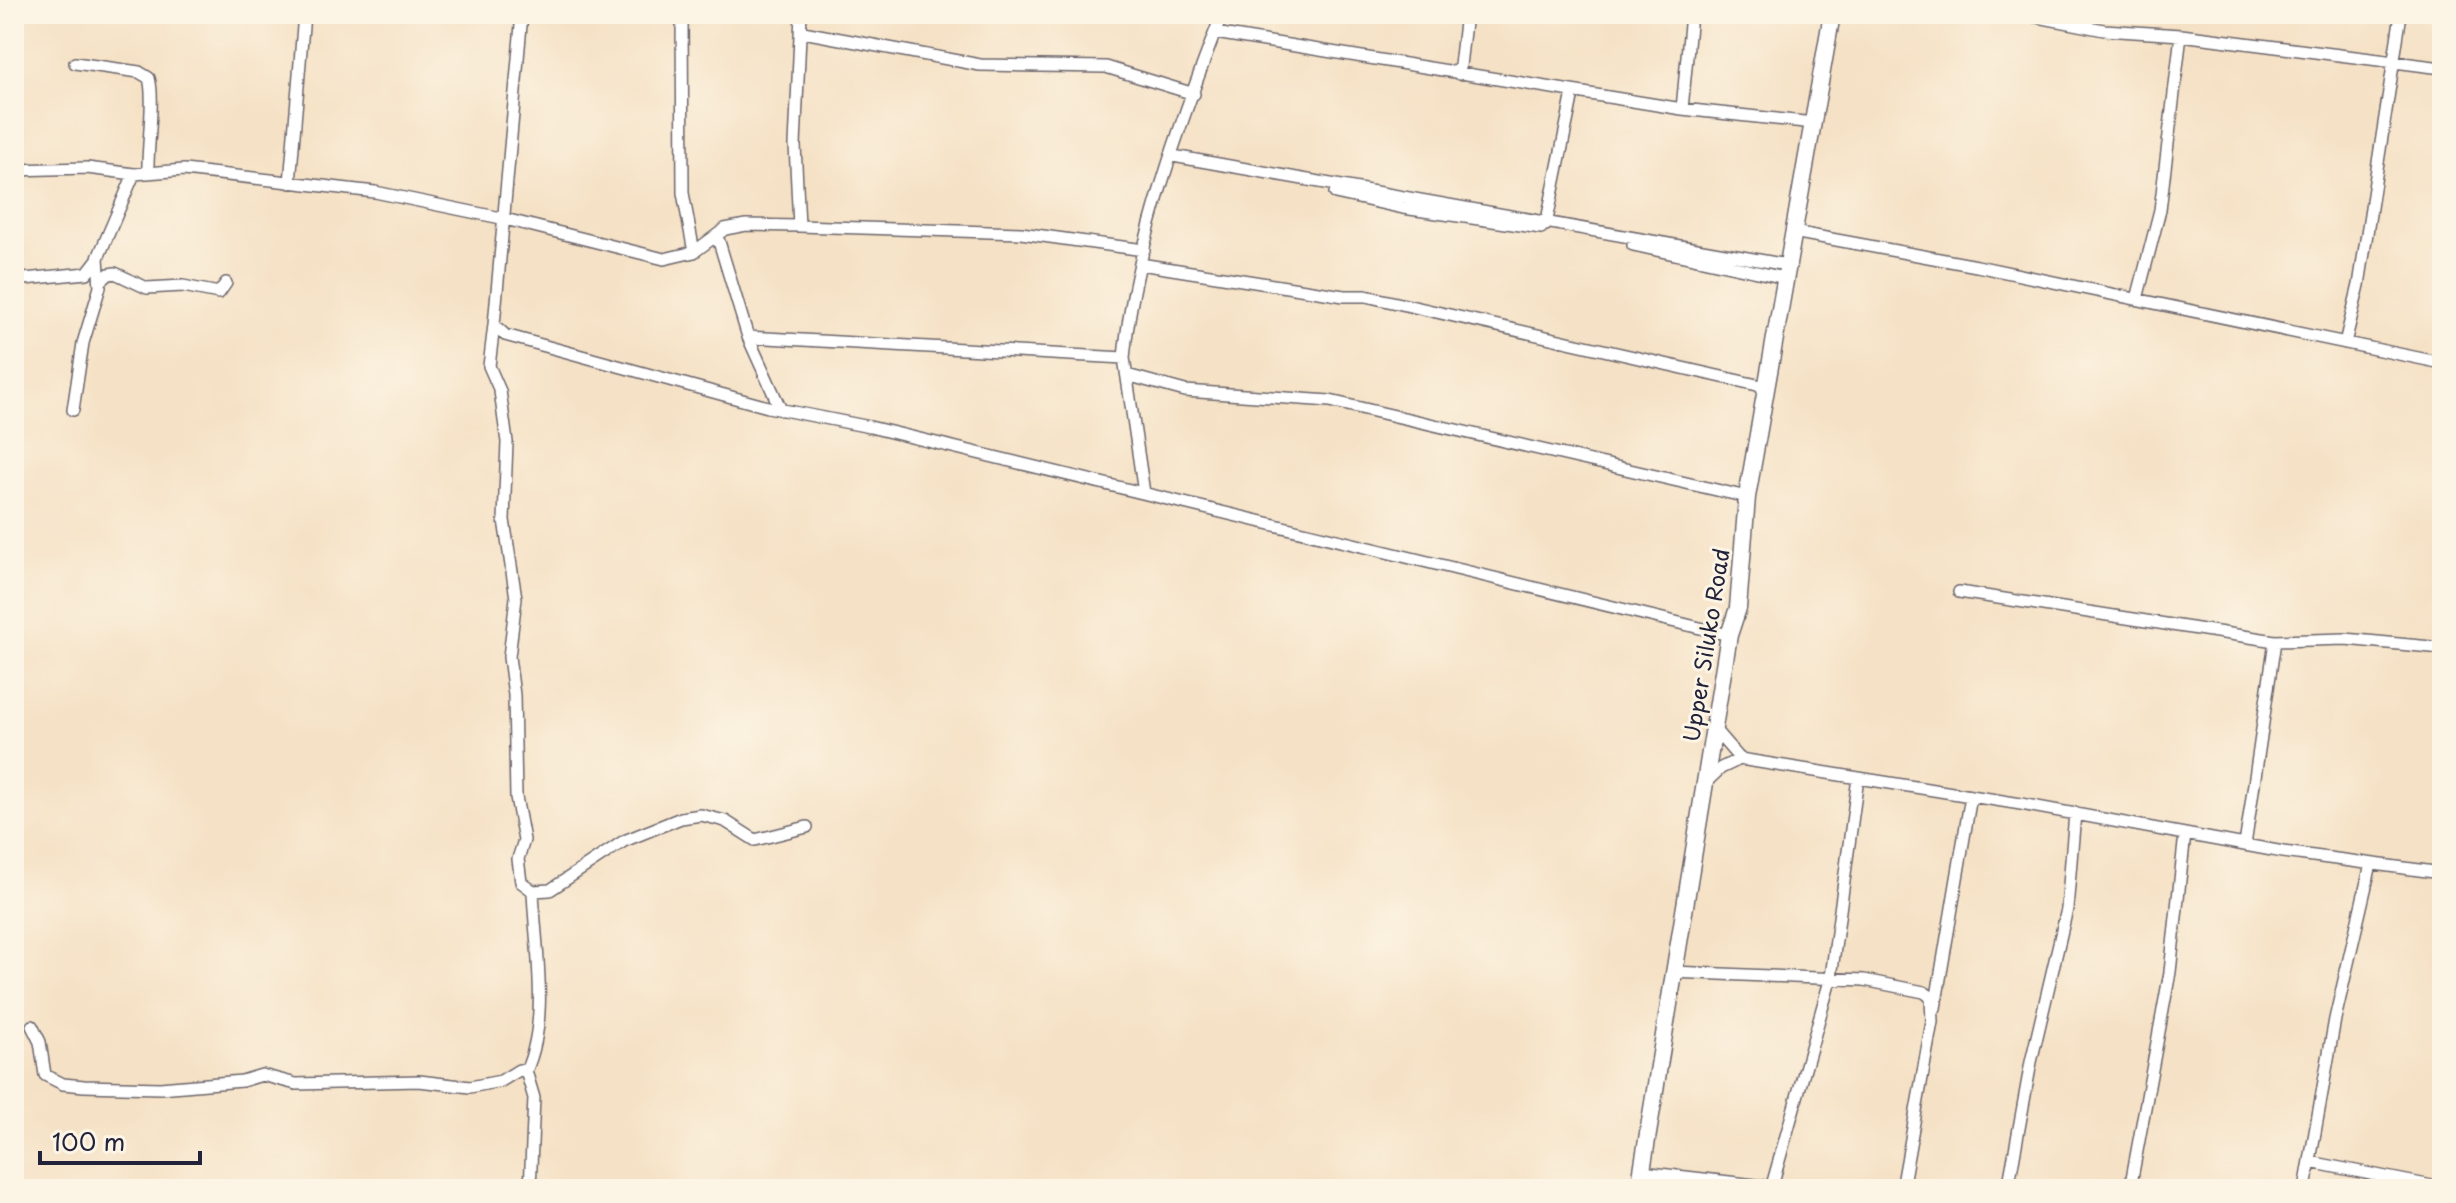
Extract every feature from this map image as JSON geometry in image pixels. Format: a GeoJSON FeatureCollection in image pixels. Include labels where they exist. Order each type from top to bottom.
{"type":"FeatureCollection","features":[{"type":"Feature","properties":{"kind":"main road","name":"Upper Siluko Road"},"geometry":{"type":"LineString","coordinates":[[1639,1189],[1729,635],[1738,608],[1747,497],[1832,14]]}},
{"type":"Feature","properties":{"kind":"street"},"geometry":{"type":"LineString","coordinates":[[290,183],[304,14]]}},
{"type":"Feature","properties":{"kind":"street"},"geometry":{"type":"LineString","coordinates":[[522,14],[489,366],[500,391],[507,442],[504,520],[516,598],[509,657],[514,695],[516,797],[524,840],[518,859],[521,882],[533,891],[550,890],[624,841],[681,818],[701,815],[725,821],[755,840],[807,827]]}},
{"type":"Feature","properties":{"kind":"street"},"geometry":{"type":"LineString","coordinates":[[682,14],[683,193],[694,252]]}},
{"type":"Feature","properties":{"kind":"street"},"geometry":{"type":"LineString","coordinates":[[799,226],[795,145],[803,32],[801,14]]}},
{"type":"Feature","properties":{"kind":"street"},"geometry":{"type":"LineString","coordinates":[[1144,493],[1124,358],[1128,316],[1140,264],[1173,156],[1222,14]]}},
{"type":"Feature","properties":{"kind":"street"},"geometry":{"type":"LineString","coordinates":[[1459,74],[1466,14]]}},
{"type":"Feature","properties":{"kind":"street"},"geometry":{"type":"LineString","coordinates":[[1682,109],[1691,14]]}},
{"type":"Feature","properties":{"kind":"street"},"geometry":{"type":"LineString","coordinates":[[2022,14],[2104,30],[2181,35],[2442,68]]}},
{"type":"Feature","properties":{"kind":"street"},"geometry":{"type":"LineString","coordinates":[[2345,343],[2359,285],[2401,14]]}},
{"type":"Feature","properties":{"kind":"street"},"geometry":{"type":"LineString","coordinates":[[803,32],[980,65],[1106,67],[1194,94]]}},
{"type":"Feature","properties":{"kind":"street"},"geometry":{"type":"LineString","coordinates":[[1215,33],[1682,109],[1814,123]]}},
{"type":"Feature","properties":{"kind":"street"},"geometry":{"type":"LineString","coordinates":[[2137,299],[2160,210],[2181,35]]}},
{"type":"Feature","properties":{"kind":"street"},"geometry":{"type":"LineString","coordinates":[[75,63],[139,72],[149,78],[152,89],[146,138],[148,173]]}},
{"type":"Feature","properties":{"kind":"street"},"geometry":{"type":"LineString","coordinates":[[1548,226],[1576,92]]}},
{"type":"Feature","properties":{"kind":"street"},"geometry":{"type":"LineString","coordinates":[[1173,156],[1786,272]]}},
{"type":"Feature","properties":{"kind":"street"},"geometry":{"type":"LineString","coordinates":[[14,170],[87,168],[134,174],[184,170],[375,192],[501,218],[664,259],[694,252],[725,229],[746,225],[1021,233],[1144,250]]}},
{"type":"Feature","properties":{"kind":"street"},"geometry":{"type":"LineString","coordinates":[[14,280],[87,273],[94,268],[134,174]]}},
{"type":"Feature","properties":{"kind":"street"},"geometry":{"type":"LineString","coordinates":[[1335,193],[1403,208],[1548,226]]}},
{"type":"Feature","properties":{"kind":"street"},"geometry":{"type":"LineString","coordinates":[[1793,232],[2442,363]]}},
{"type":"Feature","properties":{"kind":"street"},"geometry":{"type":"LineString","coordinates":[[717,235],[748,337],[781,410]]}},
{"type":"Feature","properties":{"kind":"street"},"geometry":{"type":"LineString","coordinates":[[98,258],[100,283]]}},
{"type":"Feature","properties":{"kind":"street"},"geometry":{"type":"LineString","coordinates":[[1140,264],[1243,282],[1366,296],[1766,387]]}},
{"type":"Feature","properties":{"kind":"street"},"geometry":{"type":"LineString","coordinates":[[73,410],[83,343],[103,277],[115,273],[147,288],[183,286],[219,293],[226,283]]}},
{"type":"Feature","properties":{"kind":"street"},"geometry":{"type":"LineString","coordinates":[[494,325],[505,335],[781,410],[870,427],[1729,635]]}},
{"type":"Feature","properties":{"kind":"street"},"geometry":{"type":"LineString","coordinates":[[748,337],[1124,358]]}},
{"type":"Feature","properties":{"kind":"street"},"geometry":{"type":"LineString","coordinates":[[1127,375],[1185,391],[1330,401],[1747,497]]}},
{"type":"Feature","properties":{"kind":"street"},"geometry":{"type":"LineString","coordinates":[[1959,592],[2275,641],[2345,639],[2442,648]]}},
{"type":"Feature","properties":{"kind":"street"},"geometry":{"type":"LineString","coordinates":[[2245,845],[2275,641]]}},
{"type":"Feature","properties":{"kind":"street"},"geometry":{"type":"LineString","coordinates":[[1714,729],[1740,759]]}},
{"type":"Feature","properties":{"kind":"street"},"geometry":{"type":"LineString","coordinates":[[1706,782],[1721,768],[1740,759],[2075,813],[2245,845],[2442,873]]}},
{"type":"Feature","properties":{"kind":"street"},"geometry":{"type":"LineString","coordinates":[[1771,1187],[1831,977],[1858,778]]}},
{"type":"Feature","properties":{"kind":"street"},"geometry":{"type":"LineString","coordinates":[[1902,1189],[1971,796]]}},
{"type":"Feature","properties":{"kind":"street"},"geometry":{"type":"LineString","coordinates":[[2008,1189],[2031,1062],[2067,909],[2075,813]]}},
{"type":"Feature","properties":{"kind":"street"},"geometry":{"type":"LineString","coordinates":[[2130,1189],[2170,972],[2185,834]]}},
{"type":"Feature","properties":{"kind":"street"},"geometry":{"type":"LineString","coordinates":[[2305,1189],[2335,1019],[2371,864]]}},
{"type":"Feature","properties":{"kind":"street"},"geometry":{"type":"LineString","coordinates":[[530,1189],[534,1098],[526,1071],[534,1053],[539,1019],[533,891]]}},
{"type":"Feature","properties":{"kind":"street"},"geometry":{"type":"LineString","coordinates":[[1672,972],[1831,977],[1924,992],[1933,1005],[1932,1022]]}},
{"type":"Feature","properties":{"kind":"street"},"geometry":{"type":"LineString","coordinates":[[32,1026],[40,1042],[45,1075],[63,1084],[160,1088],[242,1081],[262,1075],[296,1084],[419,1081],[470,1087],[501,1081],[519,1070],[526,1071]]}},
{"type":"Feature","properties":{"kind":"street"},"geometry":{"type":"LineString","coordinates":[[2310,1162],[2442,1188]]}},
{"type":"Feature","properties":{"kind":"street"},"geometry":{"type":"LineString","coordinates":[[1642,1172],[1790,1189]]}}]}
